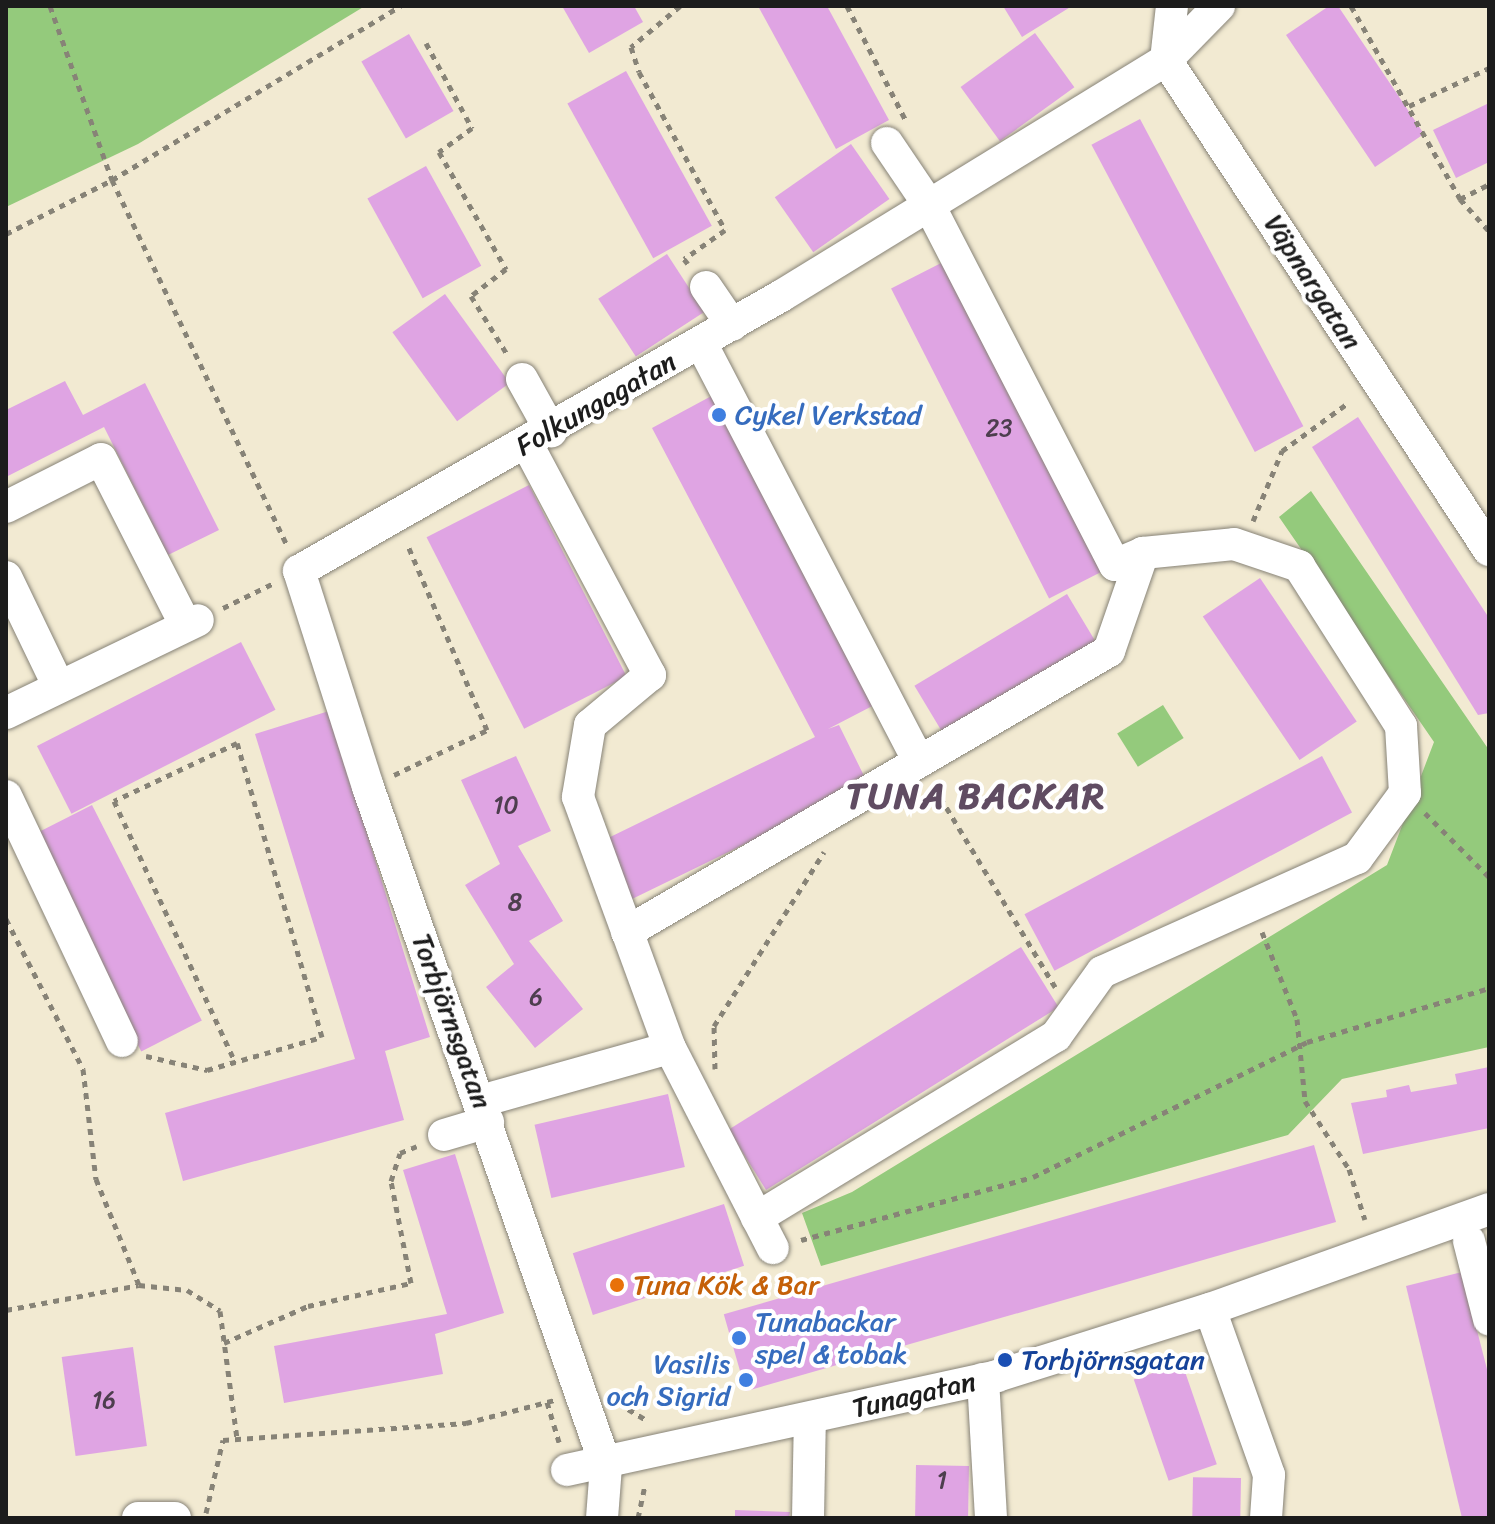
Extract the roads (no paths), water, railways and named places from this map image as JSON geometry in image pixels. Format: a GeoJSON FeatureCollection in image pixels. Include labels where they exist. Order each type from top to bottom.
{"type":"FeatureCollection","features":[{"type":"Feature","properties":{"kind":"street"},"geometry":{"type":"LineString","coordinates":[[1166,60],[1172,6]]}},
{"type":"Feature","properties":{"kind":"street","name":"Folkungagatan"},"geometry":{"type":"LineString","coordinates":[[299,571],[732,325],[1166,60],[1219,6]]}},
{"type":"Feature","properties":{"kind":"street","name":"Väpnargatan"},"geometry":{"type":"LineString","coordinates":[[1166,60],[1489,550]]}},
{"type":"Feature","properties":{"kind":"street"},"geometry":{"type":"LineString","coordinates":[[757,1218],[1056,1036],[1102,972],[1357,858],[1405,793],[1401,726],[1299,566],[1234,544],[1143,553],[1115,565],[929,205],[887,143]]}},
{"type":"Feature","properties":{"kind":"street"},"geometry":{"type":"LineString","coordinates":[[706,287],[732,325]]}},
{"type":"Feature","properties":{"kind":"street"},"geometry":{"type":"LineString","coordinates":[[701,343],[919,762]]}},
{"type":"Feature","properties":{"kind":"street"},"geometry":{"type":"LineString","coordinates":[[522,379],[539,437],[650,675],[590,725],[578,797],[670,1048],[773,1248]]}},
{"type":"Feature","properties":{"kind":"street"},"geometry":{"type":"LineString","coordinates":[[6,507],[101,459],[192,623],[6,713]]}},
{"type":"Feature","properties":{"kind":"street"},"geometry":{"type":"LineString","coordinates":[[627,932],[1109,651],[1143,553]]}},
{"type":"Feature","properties":{"kind":"street","name":"Torbjörnsgatan"},"geometry":{"type":"LineString","coordinates":[[299,571],[368,787],[606,1466],[602,1518]]}},
{"type":"Feature","properties":{"kind":"street"},"geometry":{"type":"LineString","coordinates":[[6,577],[59,687]]}},
{"type":"Feature","properties":{"kind":"street"},"geometry":{"type":"LineString","coordinates":[[6,796],[122,1041]]}},
{"type":"Feature","properties":{"kind":"street"},"geometry":{"type":"LineString","coordinates":[[444,1135],[484,1111],[670,1048]]}},
{"type":"Feature","properties":{"kind":"street","name":"Tunagatan"},"geometry":{"type":"LineString","coordinates":[[567,1470],[606,1466],[983,1379],[1210,1309],[1489,1209]]}},
{"type":"Feature","properties":{"kind":"street"},"geometry":{"type":"LineString","coordinates":[[1469,1241],[1489,1319]]}},
{"type":"Feature","properties":{"kind":"street"},"geometry":{"type":"LineString","coordinates":[[1210,1309],[1269,1475],[1266,1518]]}},
{"type":"Feature","properties":{"kind":"street"},"geometry":{"type":"LineString","coordinates":[[983,1379],[991,1518]]}},
{"type":"Feature","properties":{"kind":"street"},"geometry":{"type":"LineString","coordinates":[[808,1518],[810,1418]]}},
{"type":"Feature","properties":{"kind":"street"},"geometry":{"type":"LineString","coordinates":[[138,1518],[175,1518]]}},
{"type":"Feature","properties":{"kind":"place","name":"Cykel Verkstad"},"geometry":{"type":"Point","coordinates":[719,415]}},
{"type":"Feature","properties":{"kind":"place","name":"Tuna Kök & Bar"},"geometry":{"type":"Point","coordinates":[617,1285]}},
{"type":"Feature","properties":{"kind":"place","name":"Tunabackar spel & tobak"},"geometry":{"type":"Point","coordinates":[739,1338]}},
{"type":"Feature","properties":{"kind":"place","name":"Torbjörnsgatan"},"geometry":{"type":"Point","coordinates":[1005,1360]}},
{"type":"Feature","properties":{"kind":"place","name":"Vasilis och Sigrid"},"geometry":{"type":"Point","coordinates":[746,1380]}},
{"type":"Feature","properties":{"kind":"district","name":"TUNA BACKAR"},"geometry":{"type":"Point","coordinates":[976,797]}}]}
